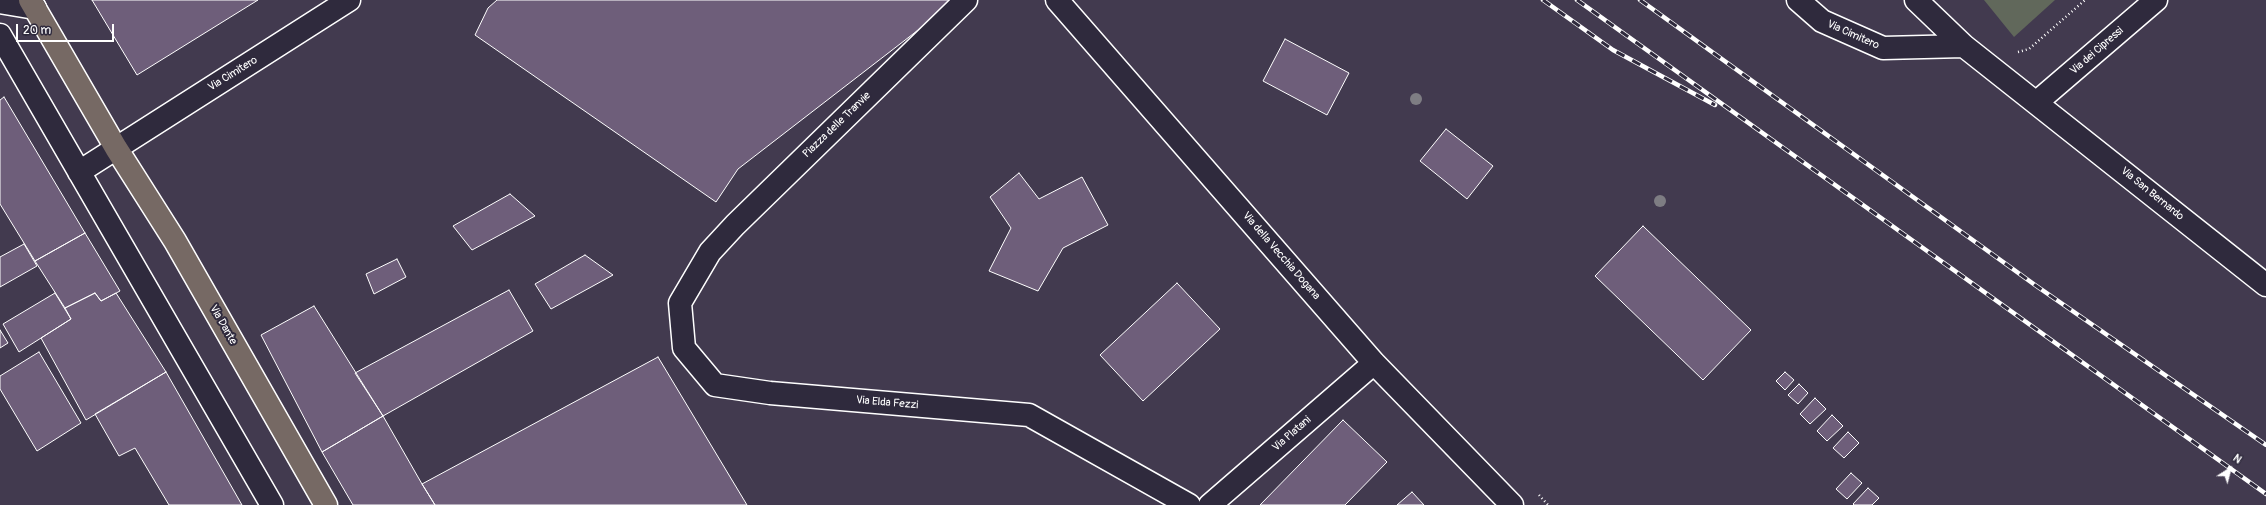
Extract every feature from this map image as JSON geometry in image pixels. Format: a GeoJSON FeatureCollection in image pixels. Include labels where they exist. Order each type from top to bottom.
{"type":"FeatureCollection","features":[{"type":"Feature","properties":{"kind":"main road","name":"Via Dante"},"geometry":{"type":"LineString","coordinates":[[33,4],[116,148],[175,241],[326,505]]}},
{"type":"Feature","properties":{"kind":"street","name":"Via Cimitero"},"geometry":{"type":"LineString","coordinates":[[116,148],[349,0]]}},
{"type":"Feature","properties":{"kind":"street","name":"Piazza delle Tranvie"},"geometry":{"type":"LineString","coordinates":[[710,252],[735,225],[966,0]]}},
{"type":"Feature","properties":{"kind":"street","name":"Via della Vecchia Dogana"},"geometry":{"type":"LineString","coordinates":[[1058,0],[1374,363],[1512,505]]}},
{"type":"Feature","properties":{"kind":"street","name":"Via Cimitero"},"geometry":{"type":"LineString","coordinates":[[1798,0],[1822,21],[1883,48],[1964,46]]}},
{"type":"Feature","properties":{"kind":"street"},"geometry":{"type":"LineString","coordinates":[[1916,0],[1964,46],[2037,102]]}},
{"type":"Feature","properties":{"kind":"street","name":"Via dei Cipressi"},"geometry":{"type":"LineString","coordinates":[[2037,102],[2156,0]]}},
{"type":"Feature","properties":{"kind":"street","name":"Via Dante"},"geometry":{"type":"LineString","coordinates":[[0,2],[33,4]]}},
{"type":"Feature","properties":{"kind":"street"},"geometry":{"type":"LineString","coordinates":[[0,34],[272,505]]}},
{"type":"Feature","properties":{"kind":"street","name":"Via San Bernardo"},"geometry":{"type":"LineString","coordinates":[[2037,102],[2266,285]]}},
{"type":"Feature","properties":{"kind":"street"},"geometry":{"type":"LineString","coordinates":[[79,172],[116,148]]}},
{"type":"Feature","properties":{"kind":"street","name":"Via Elda Fezzi"},"geometry":{"type":"LineString","coordinates":[[710,252],[680,303],[684,348],[715,385],[770,393],[1029,416],[1054,428],[1189,505]]}},
{"type":"Feature","properties":{"kind":"street","name":"Via Platani"},"geometry":{"type":"LineString","coordinates":[[1210,505],[1374,363]]}},
{"type":"Feature","properties":{"kind":"path"},"geometry":{"type":"LineString","coordinates":[[2014,53],[2029,49],[2085,0]]}},
{"type":"Feature","properties":{"kind":"green space"},"geometry":{"type":"Polygon","coordinates":[[[1984,0],[2055,0],[2014,37],[1984,0]]]}},
{"type":"Feature","properties":{"kind":"building"},"geometry":{"type":"Polygon","coordinates":[[[92,0],[258,0],[137,75],[92,0]]]}},
{"type":"Feature","properties":{"kind":"building"},"geometry":{"type":"Polygon","coordinates":[[[497,0],[957,0],[738,169],[716,202],[475,35],[488,8],[497,0]]]}},
{"type":"Feature","properties":{"kind":"building"},"geometry":{"type":"Polygon","coordinates":[[[1285,39],[1349,73],[1327,115],[1263,81],[1285,39]]]}},
{"type":"Feature","properties":{"kind":"building"},"geometry":{"type":"Polygon","coordinates":[[[4,97],[85,233],[35,261],[0,204],[0,100],[4,97]]]}},
{"type":"Feature","properties":{"kind":"building"},"geometry":{"type":"Polygon","coordinates":[[[1446,129],[1493,166],[1467,199],[1420,161],[1446,129]]]}},
{"type":"Feature","properties":{"kind":"building"},"geometry":{"type":"Polygon","coordinates":[[[1019,173],[1039,199],[1082,177],[1108,225],[1063,248],[1038,291],[989,271],[1011,228],[990,197],[1019,173]]]}},
{"type":"Feature","properties":{"kind":"building"},"geometry":{"type":"Polygon","coordinates":[[[510,194],[535,216],[472,250],[453,226],[510,194]]]}},
{"type":"Feature","properties":{"kind":"building"},"geometry":{"type":"Polygon","coordinates":[[[1643,226],[1751,330],[1703,380],[1595,276],[1643,226]]]}},
{"type":"Feature","properties":{"kind":"building"},"geometry":{"type":"Polygon","coordinates":[[[85,233],[120,291],[101,301],[95,293],[65,308],[35,261],[85,233]]]}},
{"type":"Feature","properties":{"kind":"building"},"geometry":{"type":"Polygon","coordinates":[[[24,244],[37,266],[0,287],[0,257],[24,244]]]}},
{"type":"Feature","properties":{"kind":"building"},"geometry":{"type":"Polygon","coordinates":[[[585,255],[613,275],[551,309],[535,284],[585,255]]]}},
{"type":"Feature","properties":{"kind":"building"},"geometry":{"type":"Polygon","coordinates":[[[397,259],[406,277],[374,294],[366,274],[397,259]]]}},
{"type":"Feature","properties":{"kind":"building"},"geometry":{"type":"Polygon","coordinates":[[[1177,283],[1220,329],[1143,401],[1100,355],[1177,283]]]}},
{"type":"Feature","properties":{"kind":"building"},"geometry":{"type":"Polygon","coordinates":[[[509,290],[533,331],[383,416],[355,373],[509,290]]]}},
{"type":"Feature","properties":{"kind":"building"},"geometry":{"type":"Polygon","coordinates":[[[55,293],[71,319],[19,352],[3,324],[55,293]]]}},
{"type":"Feature","properties":{"kind":"building"},"geometry":{"type":"Polygon","coordinates":[[[95,293],[101,301],[116,293],[166,372],[86,420],[41,338],[71,319],[65,308],[95,293]]]}},
{"type":"Feature","properties":{"kind":"building"},"geometry":{"type":"Polygon","coordinates":[[[314,306],[383,416],[322,452],[261,335],[314,306]]]}},
{"type":"Feature","properties":{"kind":"building"},"geometry":{"type":"Polygon","coordinates":[[[0,330],[8,343],[0,348],[0,330]]]}},
{"type":"Feature","properties":{"kind":"building"},"geometry":{"type":"Polygon","coordinates":[[[39,352],[81,423],[37,451],[0,389],[0,376],[39,352]]]}},
{"type":"Feature","properties":{"kind":"building"},"geometry":{"type":"Polygon","coordinates":[[[658,357],[747,505],[435,505],[422,484],[658,357]]]}},
{"type":"Feature","properties":{"kind":"building"},"geometry":{"type":"Polygon","coordinates":[[[166,372],[242,505],[169,505],[135,448],[119,456],[95,414],[166,372]]]}},
{"type":"Feature","properties":{"kind":"building"},"geometry":{"type":"Polygon","coordinates":[[[1785,372],[1794,380],[1785,390],[1776,381],[1785,372]]]}},
{"type":"Feature","properties":{"kind":"building"},"geometry":{"type":"Polygon","coordinates":[[[1799,384],[1808,393],[1798,404],[1788,395],[1799,384]]]}},
{"type":"Feature","properties":{"kind":"building"},"geometry":{"type":"Polygon","coordinates":[[[1815,398],[1826,409],[1810,424],[1800,414],[1815,398]]]}},
{"type":"Feature","properties":{"kind":"building"},"geometry":{"type":"Polygon","coordinates":[[[1832,415],[1843,426],[1827,441],[1817,431],[1832,415]]]}},
{"type":"Feature","properties":{"kind":"building"},"geometry":{"type":"Polygon","coordinates":[[[383,416],[435,505],[353,505],[322,452],[383,416]]]}},
{"type":"Feature","properties":{"kind":"building"},"geometry":{"type":"Polygon","coordinates":[[[1343,420],[1387,462],[1345,505],[1260,505],[1343,420]]]}},
{"type":"Feature","properties":{"kind":"building"},"geometry":{"type":"Polygon","coordinates":[[[1848,432],[1859,443],[1844,458],[1833,448],[1848,432]]]}},
{"type":"Feature","properties":{"kind":"building"},"geometry":{"type":"Polygon","coordinates":[[[1851,473],[1862,483],[1847,499],[1836,489],[1851,473]]]}},
{"type":"Feature","properties":{"kind":"building"},"geometry":{"type":"Polygon","coordinates":[[[1868,488],[1879,498],[1872,505],[1854,505],[1853,504],[1868,488]]]}},
{"type":"Feature","properties":{"kind":"building"},"geometry":{"type":"Polygon","coordinates":[[[1412,492],[1424,505],[1397,505],[1412,492]]]}},
{"type":"Feature","properties":{"kind":"railway"},"geometry":{"type":"LineString","coordinates":[[1543,0],[1613,50],[1715,105]]}},
{"type":"Feature","properties":{"kind":"railway"},"geometry":{"type":"LineString","coordinates":[[1577,0],[2266,494]]}},
{"type":"Feature","properties":{"kind":"railway"},"geometry":{"type":"LineString","coordinates":[[1640,0],[2035,285],[2266,445]]}}]}
